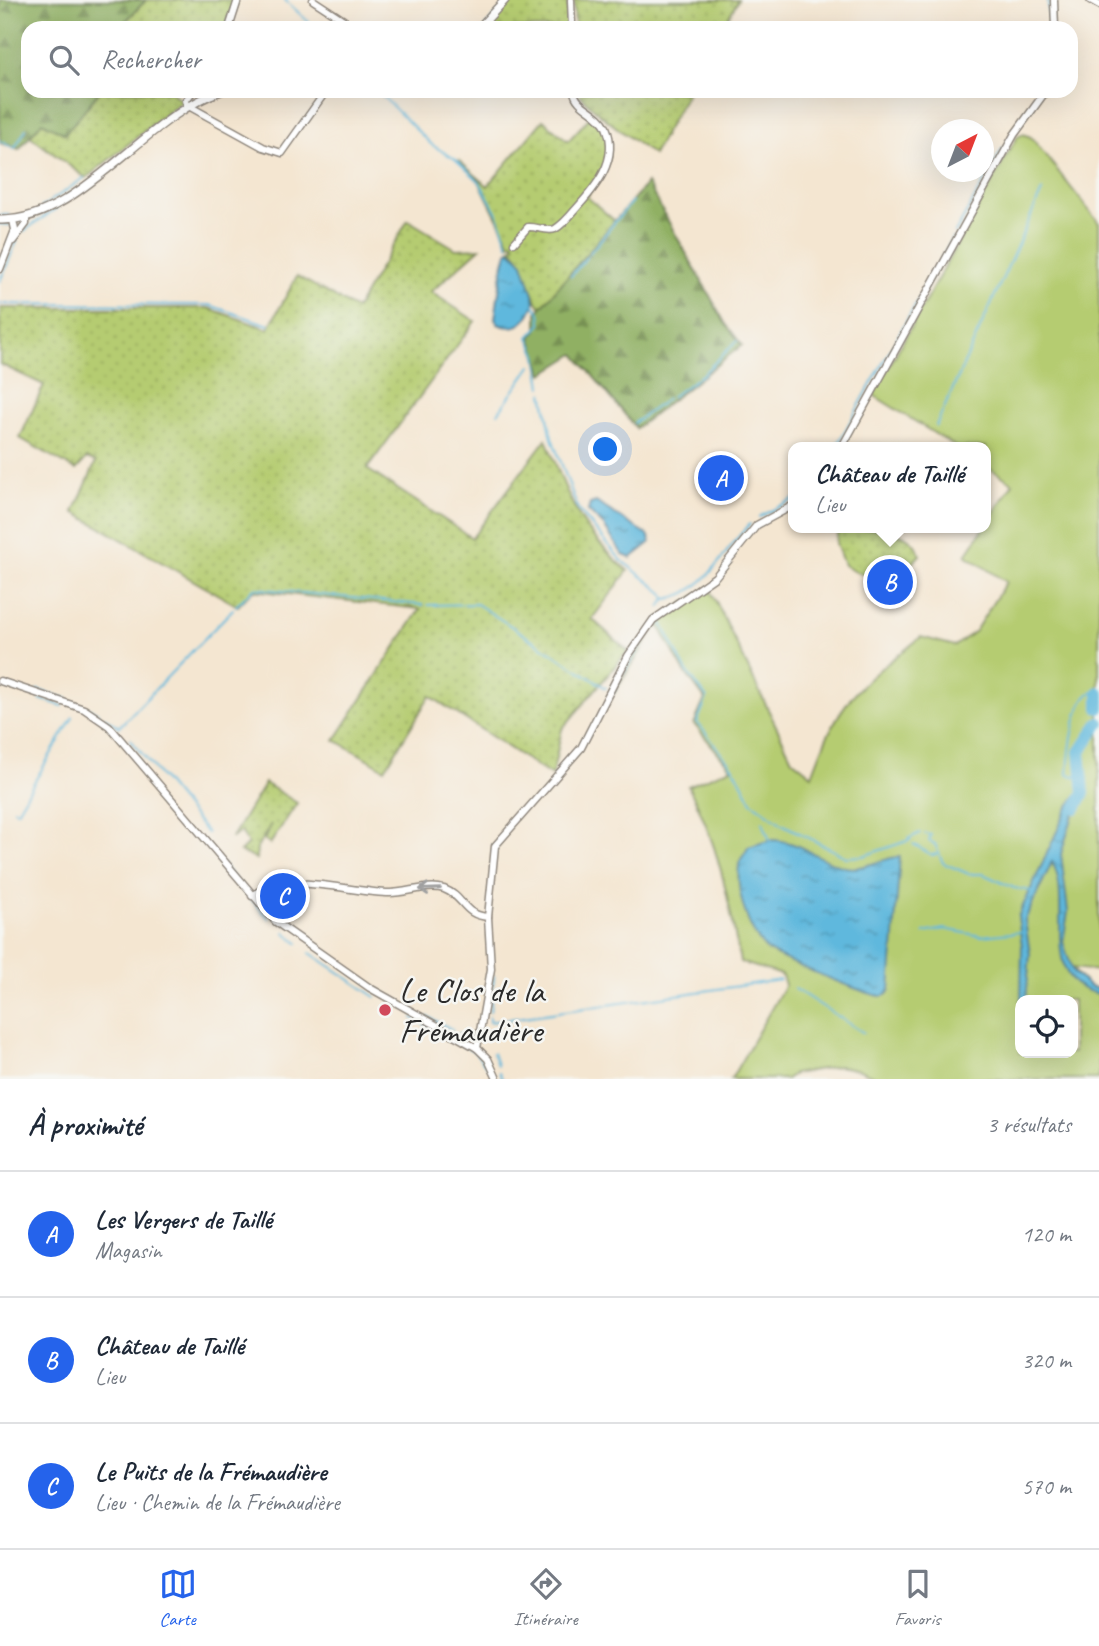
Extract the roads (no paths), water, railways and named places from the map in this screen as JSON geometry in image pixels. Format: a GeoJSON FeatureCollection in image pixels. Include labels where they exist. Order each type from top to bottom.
{"type":"FeatureCollection","features":[{"type":"Feature","properties":{"kind":"street"},"geometry":{"type":"LineString","coordinates":[[231,21],[238,0]]}},
{"type":"Feature","properties":{"kind":"street"},"geometry":{"type":"LineString","coordinates":[[313,0],[345,21]]}},
{"type":"Feature","properties":{"kind":"street"},"geometry":{"type":"LineString","coordinates":[[486,21],[505,0]]}},
{"type":"Feature","properties":{"kind":"street"},"geometry":{"type":"LineString","coordinates":[[570,0],[572,21]]}},
{"type":"Feature","properties":{"kind":"street"},"geometry":{"type":"LineString","coordinates":[[1054,0],[1055,21]]}},
{"type":"Feature","properties":{"kind":"street"},"geometry":{"type":"LineString","coordinates":[[1090,0],[1099,5]]}},
{"type":"Feature","properties":{"kind":"street"},"geometry":{"type":"LineString","coordinates":[[187,105],[188,98]]}},
{"type":"Feature","properties":{"kind":"street"},"geometry":{"type":"LineString","coordinates":[[0,220],[26,218],[56,205],[187,105],[204,98]]}},
{"type":"Feature","properties":{"kind":"street"},"geometry":{"type":"LineString","coordinates":[[187,105],[263,147],[282,153],[321,98]]}},
{"type":"Feature","properties":{"kind":"street"},"geometry":{"type":"LineString","coordinates":[[514,243],[528,227],[552,229],[561,224],[596,186],[607,163],[610,145],[606,127],[577,98]]}},
{"type":"Feature","properties":{"kind":"street"},"geometry":{"type":"LineString","coordinates":[[845,442],[1014,135],[1041,98]]}},
{"type":"Feature","properties":{"kind":"street"},"geometry":{"type":"LineString","coordinates":[[11,242],[26,224],[26,218]]}},
{"type":"Feature","properties":{"kind":"street"},"geometry":{"type":"LineString","coordinates":[[0,269],[15,230],[13,220]]}},
{"type":"Feature","properties":{"kind":"street"},"geometry":{"type":"LineString","coordinates":[[477,1048],[491,969],[488,917],[495,846],[581,748],[628,656],[653,620],[715,577],[757,526],[788,508]]}},
{"type":"Feature","properties":{"kind":"street"},"geometry":{"type":"LineString","coordinates":[[0,681],[84,709],[109,726],[276,922],[334,965],[477,1048],[488,1059],[497,1079]]}},
{"type":"Feature","properties":{"kind":"street"},"geometry":{"type":"LineString","coordinates":[[252,896],[261,889],[290,885],[389,893],[437,888],[456,897],[470,914],[488,917]]}},
{"type":"Feature","properties":{"kind":"water"},"geometry":{"type":"Polygon","coordinates":[[[510,249],[523,263],[535,301],[526,319],[511,327],[498,324],[495,318],[503,270],[510,249]]]}},
{"type":"Feature","properties":{"kind":"water"},"geometry":{"type":"Polygon","coordinates":[[[596,502],[649,536],[650,543],[631,558],[623,555],[604,526],[588,511],[590,504],[596,502]]]}},
{"type":"Feature","properties":{"kind":"water"},"geometry":{"type":"Polygon","coordinates":[[[1077,795],[1085,795],[1073,815],[1061,854],[1068,912],[1063,942],[1073,972],[1090,987],[1099,989],[1099,994],[1080,987],[1068,974],[1062,958],[1060,898],[1058,879],[1052,862],[1025,920],[1030,954],[1026,995],[1021,995],[1022,946],[1018,917],[1068,807],[1077,795]]]}},
{"type":"Feature","properties":{"kind":"water"},"geometry":{"type":"Polygon","coordinates":[[[771,840],[791,843],[836,864],[852,868],[900,857],[890,990],[885,996],[873,994],[803,967],[766,949],[759,941],[748,921],[741,898],[739,864],[748,847],[771,840]]]}},
{"type":"Feature","properties":{"kind":"waterway"},"geometry":{"type":"LineString","coordinates":[[285,0],[308,21]]}},
{"type":"Feature","properties":{"kind":"waterway"},"geometry":{"type":"LineString","coordinates":[[491,21],[510,0]]}},
{"type":"Feature","properties":{"kind":"waterway"},"geometry":{"type":"LineString","coordinates":[[1048,0],[1050,21]]}},
{"type":"Feature","properties":{"kind":"waterway"},"geometry":{"type":"LineString","coordinates":[[384,98],[432,145],[455,159],[479,181],[498,215],[508,245]]}},
{"type":"Feature","properties":{"kind":"waterway"},"geometry":{"type":"LineString","coordinates":[[0,141],[14,149],[26,129]]}},
{"type":"Feature","properties":{"kind":"waterway"},"geometry":{"type":"LineString","coordinates":[[955,233],[1003,148]]}},
{"type":"Feature","properties":{"kind":"waterway"},"geometry":{"type":"LineString","coordinates":[[42,207],[84,178]]}},
{"type":"Feature","properties":{"kind":"waterway"},"geometry":{"type":"LineString","coordinates":[[936,426],[1042,191]]}},
{"type":"Feature","properties":{"kind":"waterway"},"geometry":{"type":"LineString","coordinates":[[571,276],[632,201]]}},
{"type":"Feature","properties":{"kind":"waterway"},"geometry":{"type":"LineString","coordinates":[[24,231],[57,208]]}},
{"type":"Feature","properties":{"kind":"waterway"},"geometry":{"type":"LineString","coordinates":[[0,215],[9,215]]}},
{"type":"Feature","properties":{"kind":"waterway"},"geometry":{"type":"LineString","coordinates":[[0,224],[10,225]]}},
{"type":"Feature","properties":{"kind":"waterway"},"geometry":{"type":"LineString","coordinates":[[839,442],[953,238]]}},
{"type":"Feature","properties":{"kind":"waterway"},"geometry":{"type":"LineString","coordinates":[[0,281],[17,241]]}},
{"type":"Feature","properties":{"kind":"waterway"},"geometry":{"type":"LineString","coordinates":[[0,304],[209,305],[269,325]]}},
{"type":"Feature","properties":{"kind":"waterway"},"geometry":{"type":"LineString","coordinates":[[533,304],[540,313],[541,324],[529,337],[537,355],[542,387]]}},
{"type":"Feature","properties":{"kind":"waterway"},"geometry":{"type":"LineString","coordinates":[[671,397],[703,374],[737,341]]}},
{"type":"Feature","properties":{"kind":"waterway"},"geometry":{"type":"LineString","coordinates":[[498,413],[531,366]]}},
{"type":"Feature","properties":{"kind":"waterway"},"geometry":{"type":"LineString","coordinates":[[543,393],[552,438],[578,509],[621,560],[663,593],[666,598],[660,607]]}},
{"type":"Feature","properties":{"kind":"waterway"},"geometry":{"type":"LineString","coordinates":[[634,423],[667,399]]}},
{"type":"Feature","properties":{"kind":"waterway"},"geometry":{"type":"LineString","coordinates":[[759,517],[788,502]]}},
{"type":"Feature","properties":{"kind":"waterway"},"geometry":{"type":"LineString","coordinates":[[667,599],[681,595],[704,579],[750,524]]}},
{"type":"Feature","properties":{"kind":"waterway"},"geometry":{"type":"LineString","coordinates":[[236,606],[254,588],[423,605]]}},
{"type":"Feature","properties":{"kind":"waterway"},"geometry":{"type":"LineString","coordinates":[[428,605],[477,604],[606,688]]}},
{"type":"Feature","properties":{"kind":"waterway"},"geometry":{"type":"LineString","coordinates":[[104,717],[119,727],[233,609]]}},
{"type":"Feature","properties":{"kind":"waterway"},"geometry":{"type":"LineString","coordinates":[[659,618],[686,670],[707,698],[697,722],[735,770],[752,802],[782,824],[846,857],[863,856],[910,840]]}},
{"type":"Feature","properties":{"kind":"waterway"},"geometry":{"type":"LineString","coordinates":[[651,629],[660,621]]}},
{"type":"Feature","properties":{"kind":"waterway"},"geometry":{"type":"LineString","coordinates":[[624,672],[648,634]]}},
{"type":"Feature","properties":{"kind":"waterway"},"geometry":{"type":"LineString","coordinates":[[613,693],[619,680]]}},
{"type":"Feature","properties":{"kind":"waterway"},"geometry":{"type":"LineString","coordinates":[[37,690],[67,699]]}},
{"type":"Feature","properties":{"kind":"waterway"},"geometry":{"type":"LineString","coordinates":[[1080,778],[1068,774],[1074,729],[1086,697],[1092,692],[1099,693]]}},
{"type":"Feature","properties":{"kind":"waterway"},"geometry":{"type":"LineString","coordinates":[[1099,693],[1099,708]]}},
{"type":"Feature","properties":{"kind":"waterway"},"geometry":{"type":"LineString","coordinates":[[40,699],[63,706]]}},
{"type":"Feature","properties":{"kind":"waterway"},"geometry":{"type":"LineString","coordinates":[[88,708],[99,714]]}},
{"type":"Feature","properties":{"kind":"waterway"},"geometry":{"type":"LineString","coordinates":[[14,809],[17,811],[73,717]]}},
{"type":"Feature","properties":{"kind":"waterway"},"geometry":{"type":"LineString","coordinates":[[1076,808],[1084,793],[1080,752],[1099,723]]}},
{"type":"Feature","properties":{"kind":"waterway"},"geometry":{"type":"LineString","coordinates":[[130,739],[207,833]]}},
{"type":"Feature","properties":{"kind":"waterway"},"geometry":{"type":"LineString","coordinates":[[763,822],[770,841]]}},
{"type":"Feature","properties":{"kind":"waterway"},"geometry":{"type":"LineString","coordinates":[[908,839],[920,833]]}},
{"type":"Feature","properties":{"kind":"waterway"},"geometry":{"type":"LineString","coordinates":[[925,834],[931,835],[929,841],[935,844],[943,863],[969,874],[983,874],[1014,888],[1031,891]]}},
{"type":"Feature","properties":{"kind":"waterway"},"geometry":{"type":"LineString","coordinates":[[913,844],[932,855],[937,854]]}},
{"type":"Feature","properties":{"kind":"waterway"},"geometry":{"type":"LineString","coordinates":[[221,863],[247,895]]}},
{"type":"Feature","properties":{"kind":"waterway"},"geometry":{"type":"LineString","coordinates":[[251,899],[269,918]]}},
{"type":"Feature","properties":{"kind":"waterway"},"geometry":{"type":"LineString","coordinates":[[924,933],[944,929],[981,936],[1021,932]]}},
{"type":"Feature","properties":{"kind":"waterway"},"geometry":{"type":"LineString","coordinates":[[285,932],[298,943]]}},
{"type":"Feature","properties":{"kind":"waterway"},"geometry":{"type":"LineString","coordinates":[[310,953],[376,997]]}},
{"type":"Feature","properties":{"kind":"waterway"},"geometry":{"type":"LineString","coordinates":[[490,1011],[494,976]]}},
{"type":"Feature","properties":{"kind":"waterway"},"geometry":{"type":"LineString","coordinates":[[489,1017],[489,1022],[780,980]]}},
{"type":"Feature","properties":{"kind":"waterway"},"geometry":{"type":"LineString","coordinates":[[795,989],[864,1033]]}},
{"type":"Feature","properties":{"kind":"waterway"},"geometry":{"type":"LineString","coordinates":[[428,1017],[453,1030]]}},
{"type":"Feature","properties":{"kind":"waterway"},"geometry":{"type":"LineString","coordinates":[[413,1018],[476,1052]]}},
{"type":"Feature","properties":{"kind":"waterway"},"geometry":{"type":"LineString","coordinates":[[458,1033],[466,1038]]}},
{"type":"Feature","properties":{"kind":"waterway"},"geometry":{"type":"LineString","coordinates":[[475,1052],[489,1069]]}},
{"type":"Feature","properties":{"kind":"waterway"},"geometry":{"type":"LineString","coordinates":[[493,1053],[497,1065]]}},
{"type":"Feature","properties":{"kind":"waterway"},"geometry":{"type":"LineString","coordinates":[[499,1072],[502,1079]]}},
{"type":"Feature","properties":{"kind":"place","name":"Les Vergers de Taillé"},"geometry":{"type":"Point","coordinates":[721,478]}},
{"type":"Feature","properties":{"kind":"place","name":"Château de Taillé"},"geometry":{"type":"Point","coordinates":[890,582]}},
{"type":"Feature","properties":{"kind":"place","name":"Le Puits de la Frémaudière"},"geometry":{"type":"Point","coordinates":[283,896]}},
{"type":"Feature","properties":{"kind":"place","name":"Le Clos de la Frémaudière"},"geometry":{"type":"Point","coordinates":[385,1010]}}]}
